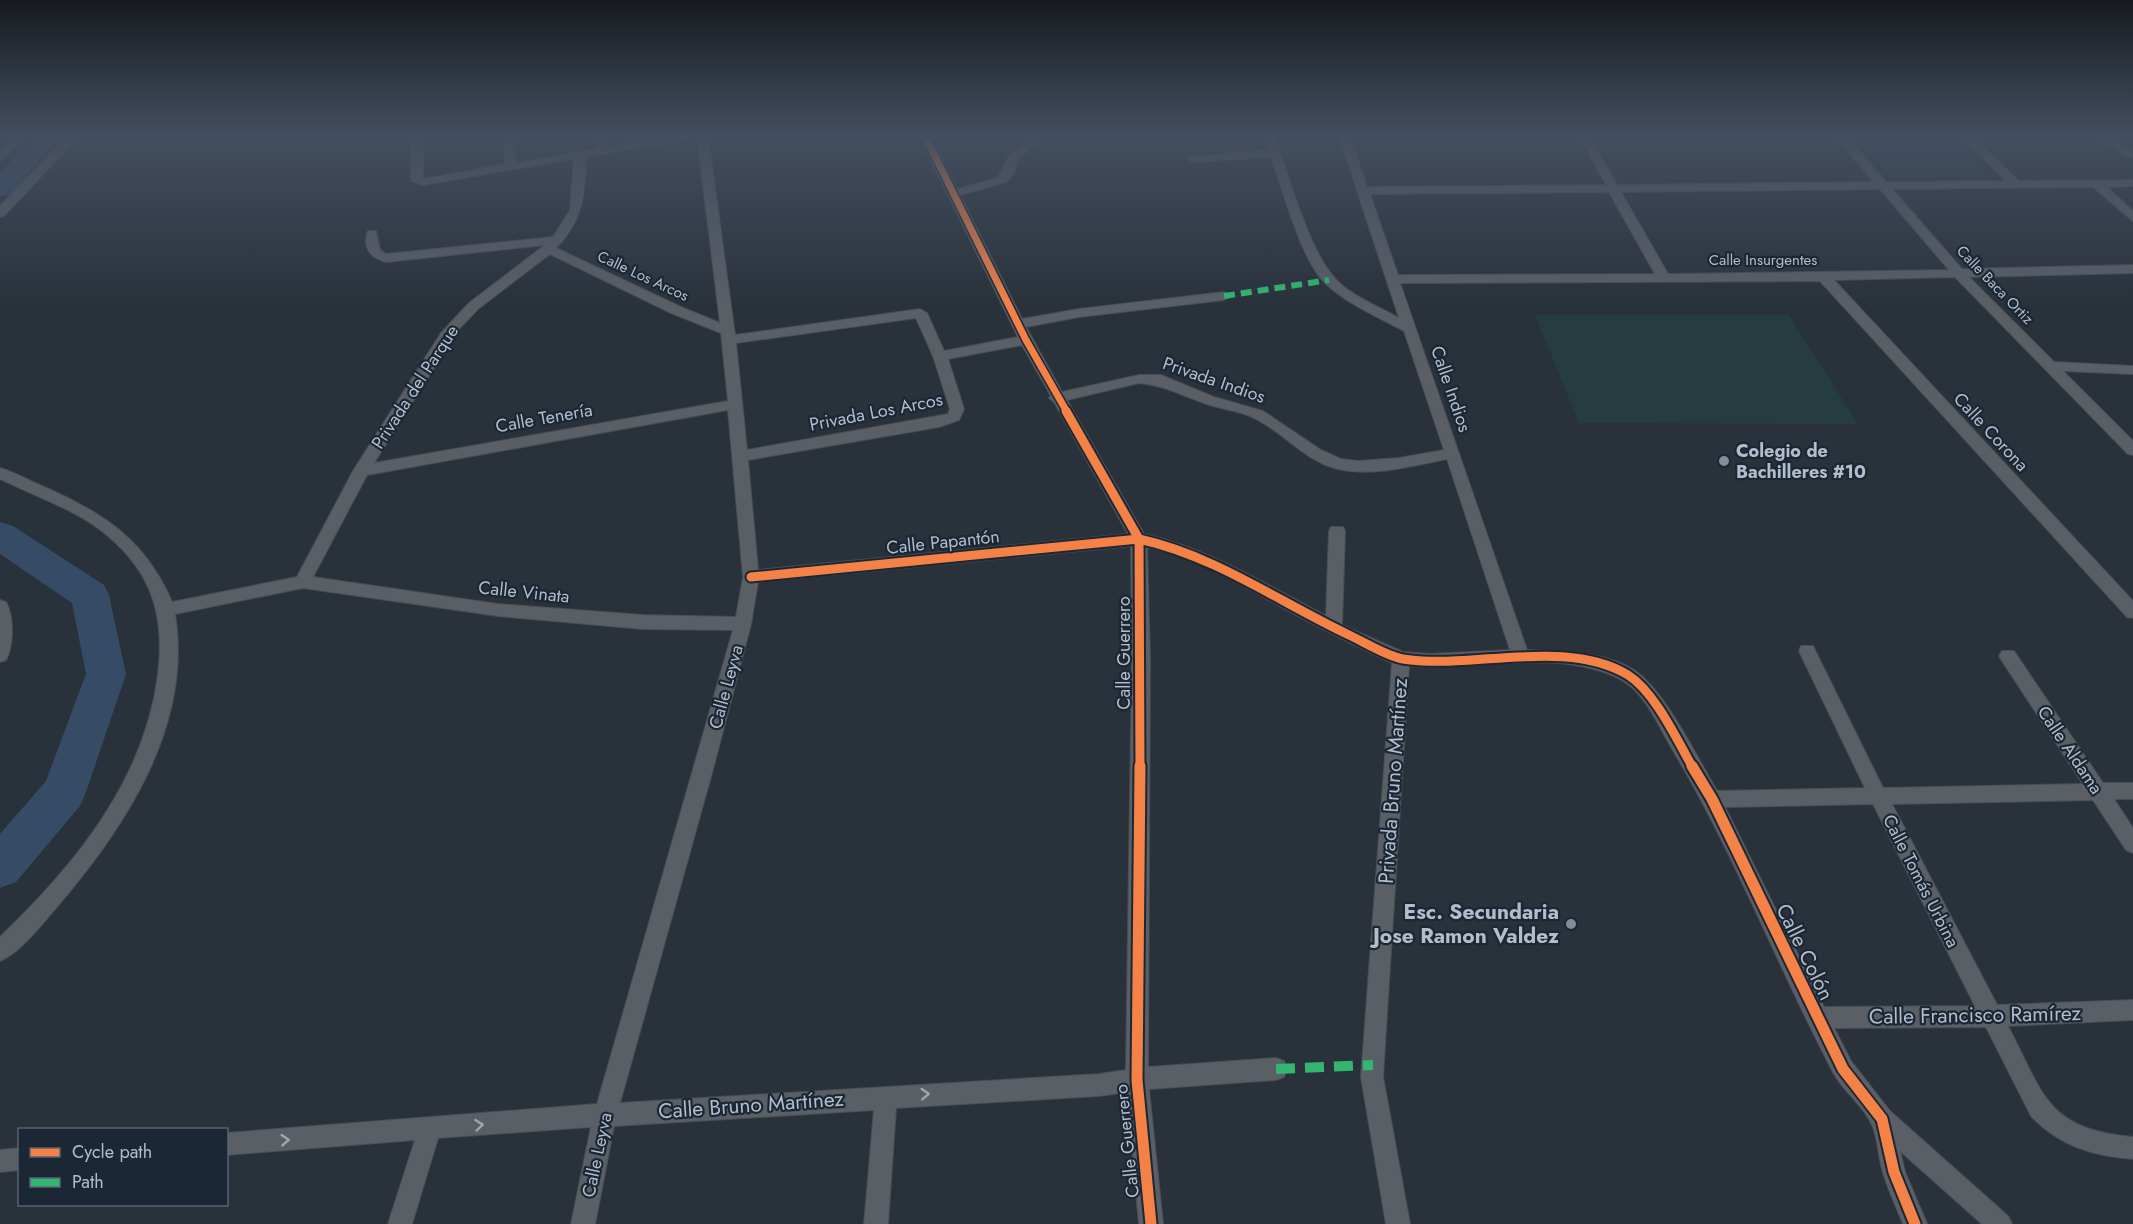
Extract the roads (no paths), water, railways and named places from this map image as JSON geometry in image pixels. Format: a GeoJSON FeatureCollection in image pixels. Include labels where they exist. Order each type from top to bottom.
{"type":"FeatureCollection","features":[{"type":"Feature","properties":{"kind":"street"},"geometry":{"type":"LineString","coordinates":[[0,213],[19,193]]}},
{"type":"Feature","properties":{"kind":"street","name":"Privada del Parque"},"geometry":{"type":"LineString","coordinates":[[303,582],[316,551],[360,471],[445,337],[460,319],[552,244],[567,228],[576,210],[579,193]]}},
{"type":"Feature","properties":{"kind":"street","name":"Calle Leyva"},"geometry":{"type":"LineString","coordinates":[[583,1224],[605,1115],[700,784],[742,624],[751,577],[741,456],[710,193]]}},
{"type":"Feature","properties":{"kind":"street","name":"Calle Guerrero"},"geometry":{"type":"LineString","coordinates":[[954,193],[1056,398],[1138,539],[1141,658],[1137,1080],[1151,1224]]}},
{"type":"Feature","properties":{"kind":"street"},"geometry":{"type":"LineString","coordinates":[[1290,193],[1311,250],[1329,280],[1355,299],[1410,329]]}},
{"type":"Feature","properties":{"kind":"street","name":"Calle Indios"},"geometry":{"type":"LineString","coordinates":[[1364,193],[1454,453],[1521,656]]}},
{"type":"Feature","properties":{"kind":"street"},"geometry":{"type":"LineString","coordinates":[[1615,193],[1663,277]]}},
{"type":"Feature","properties":{"kind":"street","name":"Calle Baca Ortiz"},"geometry":{"type":"LineString","coordinates":[[1892,193],[1959,274],[2053,366],[2133,450]]}},
{"type":"Feature","properties":{"kind":"street"},"geometry":{"type":"LineString","coordinates":[[2107,193],[2133,217]]}},
{"type":"Feature","properties":{"kind":"street"},"geometry":{"type":"LineString","coordinates":[[372,234],[373,251],[376,256],[386,258],[552,244]]}},
{"type":"Feature","properties":{"kind":"street","name":"Calle Los Arcos"},"geometry":{"type":"LineString","coordinates":[[552,244],[727,335]]}},
{"type":"Feature","properties":{"kind":"street","name":"Calle Insurgentes"},"geometry":{"type":"LineString","coordinates":[[1392,279],[1824,277],[2133,269]]}},
{"type":"Feature","properties":{"kind":"street","name":"Calle Corona"},"geometry":{"type":"LineString","coordinates":[[1824,277],[1907,370],[2133,612]]}},
{"type":"Feature","properties":{"kind":"street"},"geometry":{"type":"LineString","coordinates":[[940,356],[1079,313],[1224,296]]}},
{"type":"Feature","properties":{"kind":"street","name":"Privada Los Arcos"},"geometry":{"type":"LineString","coordinates":[[727,335],[918,313],[925,319],[957,403],[957,414],[954,417],[917,427],[741,456]]}},
{"type":"Feature","properties":{"kind":"street"},"geometry":{"type":"LineString","coordinates":[[2053,366],[2133,370]]}},
{"type":"Feature","properties":{"kind":"street","name":"Privada Indios"},"geometry":{"type":"LineString","coordinates":[[1056,398],[1139,379],[1161,380],[1209,400],[1258,414],[1316,454],[1339,464],[1358,466],[1399,463],[1454,453]]}},
{"type":"Feature","properties":{"kind":"street","name":"Calle Tenería"},"geometry":{"type":"LineString","coordinates":[[360,471],[735,404]]}},
{"type":"Feature","properties":{"kind":"street"},"geometry":{"type":"LineString","coordinates":[[0,473],[80,512],[113,531],[141,561],[166,609],[167,665],[160,714],[148,756],[87,856],[36,917],[0,951]]}},
{"type":"Feature","properties":{"kind":"street"},"geometry":{"type":"LineString","coordinates":[[1334,628],[1337,531]]}},
{"type":"Feature","properties":{"kind":"street","name":"Calle Papantón"},"geometry":{"type":"LineString","coordinates":[[751,577],[1138,539],[1171,546],[1223,568],[1334,628],[1401,659]]}},
{"type":"Feature","properties":{"kind":"street","name":"Calle Vinata"},"geometry":{"type":"LineString","coordinates":[[166,609],[303,582],[498,610],[643,622],[742,624]]}},
{"type":"Feature","properties":{"kind":"street"},"geometry":{"type":"LineString","coordinates":[[0,606],[3,633],[0,655]]}},
{"type":"Feature","properties":{"kind":"street","name":"Calle Tomás Urbina"},"geometry":{"type":"LineString","coordinates":[[1807,651],[1878,796],[2039,1108],[2055,1125],[2081,1140],[2133,1148]]}},
{"type":"Feature","properties":{"kind":"street","name":"Calle Colón"},"geometry":{"type":"LineString","coordinates":[[1401,659],[1430,661],[1521,656],[1572,659],[1602,665],[1628,675],[1652,699],[1712,799],[1816,1018],[1843,1069],[1882,1119],[1894,1172],[1915,1224]]}},
{"type":"Feature","properties":{"kind":"street","name":"Calle Aldama"},"geometry":{"type":"LineString","coordinates":[[2008,656],[2133,844]]}},
{"type":"Feature","properties":{"kind":"street","name":"Privada Bruno Martínez"},"geometry":{"type":"LineString","coordinates":[[1398,1224],[1372,1077],[1401,659]]}},
{"type":"Feature","properties":{"kind":"street"},"geometry":{"type":"LineString","coordinates":[[1712,799],[2133,790]]}},
{"type":"Feature","properties":{"kind":"street","name":"Calle Francisco Ramírez"},"geometry":{"type":"LineString","coordinates":[[1816,1018],[1990,1016],[2133,1010]]}},
{"type":"Feature","properties":{"kind":"street","name":"Calle Bruno Martínez"},"geometry":{"type":"LineString","coordinates":[[228,1144],[886,1096],[1099,1085],[1189,1073],[1276,1069]]}},
{"type":"Feature","properties":{"kind":"street"},"geometry":{"type":"LineString","coordinates":[[876,1224],[886,1096]]}},
{"type":"Feature","properties":{"kind":"street"},"geometry":{"type":"LineString","coordinates":[[1882,1119],[2000,1224]]}},
{"type":"Feature","properties":{"kind":"street"},"geometry":{"type":"LineString","coordinates":[[400,1224],[429,1130]]}},
{"type":"Feature","properties":{"kind":"street"},"geometry":{"type":"LineString","coordinates":[[0,1161],[18,1159]]}},
{"type":"Feature","properties":{"kind":"waterway"},"geometry":{"type":"LineString","coordinates":[[0,536],[90,595],[106,674],[64,792],[0,867]]}},
{"type":"Feature","properties":{"kind":"place","name":"Colegio de Bachilleres #10"},"geometry":{"type":"Point","coordinates":[1724,461]}},
{"type":"Feature","properties":{"kind":"place","name":"Esc. Secundaria Jose Ramon Valdez"},"geometry":{"type":"Point","coordinates":[1571,924]}}]}
